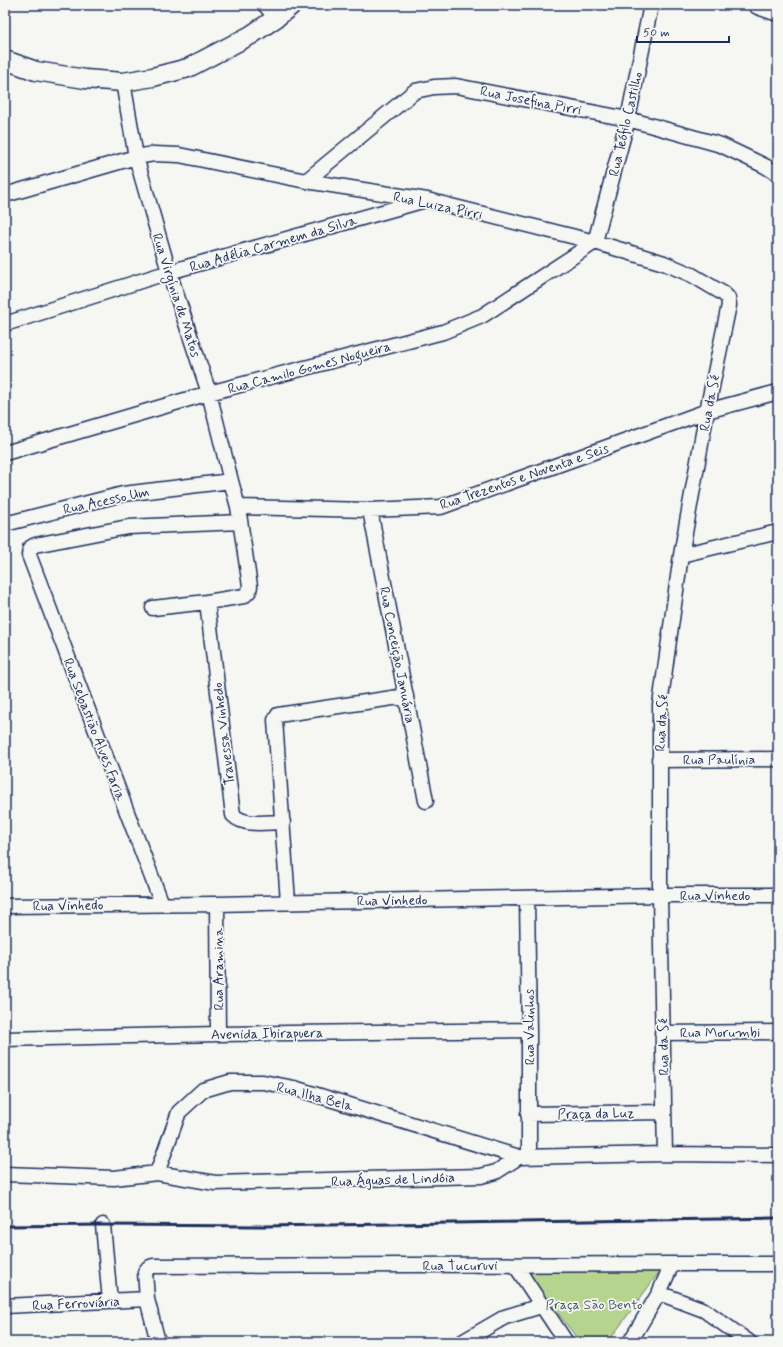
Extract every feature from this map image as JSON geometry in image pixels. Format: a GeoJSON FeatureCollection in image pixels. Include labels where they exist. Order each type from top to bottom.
{"type":"FeatureCollection","features":[{"type":"Feature","properties":{"kind":"street"},"geometry":{"type":"LineString","coordinates":[[5,60],[36,72],[85,79],[123,82],[153,77],[188,68],[250,35],[270,12],[292,5]]}},
{"type":"Feature","properties":{"kind":"street","name":"Rua Teófilo Castilho"},"geometry":{"type":"LineString","coordinates":[[595,242],[628,119],[651,5]]}},
{"type":"Feature","properties":{"kind":"street"},"geometry":{"type":"LineString","coordinates":[[758,5],[778,12]]}},
{"type":"Feature","properties":{"kind":"street","name":"Rua Virgínia de Matos"},"geometry":{"type":"LineString","coordinates":[[123,82],[136,157],[169,272],[209,394],[238,507]]}},
{"type":"Feature","properties":{"kind":"street","name":"Rua Josefina Pirri"},"geometry":{"type":"LineString","coordinates":[[306,181],[415,91],[456,86],[628,119],[721,145],[765,166],[778,174]]}},
{"type":"Feature","properties":{"kind":"street","name":"Rua Luiza Pirri"},"geometry":{"type":"LineString","coordinates":[[5,195],[136,157],[154,154],[179,155],[306,181],[427,200],[595,242],[678,268],[692,274],[728,298]]}},
{"type":"Feature","properties":{"kind":"street","name":"Rua Adélia Carmem da Silva"},"geometry":{"type":"LineString","coordinates":[[5,324],[169,272],[427,200]]}},
{"type":"Feature","properties":{"kind":"street","name":"Rua Camilo Gomes Nogueira"},"geometry":{"type":"LineString","coordinates":[[5,453],[209,394],[450,329],[482,316],[595,242]]}},
{"type":"Feature","properties":{"kind":"street","name":"Rua da Sé"},"geometry":{"type":"LineString","coordinates":[[665,1154],[660,895],[660,705],[681,555],[707,411],[729,305],[728,298]]}},
{"type":"Feature","properties":{"kind":"street","name":"Rua Trezentos e Noventa e Seis"},"geometry":{"type":"LineString","coordinates":[[238,507],[370,510],[442,507],[707,411],[778,392]]}},
{"type":"Feature","properties":{"kind":"street","name":"Rua Acesso Um"},"geometry":{"type":"LineString","coordinates":[[5,524],[123,494],[231,482]]}},
{"type":"Feature","properties":{"kind":"street"},"geometry":{"type":"LineString","coordinates":[[152,608],[244,596],[249,591],[250,586],[238,507]]}},
{"type":"Feature","properties":{"kind":"street","name":"Rua Conceição Januária"},"geometry":{"type":"LineString","coordinates":[[370,510],[426,801]]}},
{"type":"Feature","properties":{"kind":"street","name":"Rua Sebastião Alves Faria"},"geometry":{"type":"LineString","coordinates":[[162,904],[29,555],[30,548],[36,545],[128,527],[240,522]]}},
{"type":"Feature","properties":{"kind":"street"},"geometry":{"type":"LineString","coordinates":[[681,555],[778,532]]}},
{"type":"Feature","properties":{"kind":"street","name":"Travessa Vinhedo"},"geometry":{"type":"LineString","coordinates":[[207,602],[233,815],[237,819],[244,822],[283,822]]}},
{"type":"Feature","properties":{"kind":"street"},"geometry":{"type":"LineString","coordinates":[[288,902],[274,720],[278,715],[406,696]]}},
{"type":"Feature","properties":{"kind":"street","name":"Rua Paulínia"},"geometry":{"type":"LineString","coordinates":[[659,760],[778,759]]}},
{"type":"Feature","properties":{"kind":"street","name":"Rua Vinhedo"},"geometry":{"type":"LineString","coordinates":[[5,906],[217,904],[660,895],[778,895]]}},
{"type":"Feature","properties":{"kind":"street","name":"Rua Valinhos"},"geometry":{"type":"LineString","coordinates":[[524,1157],[528,1114],[529,1030],[527,898]]}},
{"type":"Feature","properties":{"kind":"street","name":"Rua Aramina"},"geometry":{"type":"LineString","coordinates":[[217,904],[218,1034]]}},
{"type":"Feature","properties":{"kind":"street","name":"Avenida Ibirapuera"},"geometry":{"type":"LineString","coordinates":[[5,1039],[218,1034],[529,1030]]}},
{"type":"Feature","properties":{"kind":"street","name":"Rua Morumbi"},"geometry":{"type":"LineString","coordinates":[[662,1033],[778,1032]]}},
{"type":"Feature","properties":{"kind":"street","name":"Rua Ilha Bela"},"geometry":{"type":"LineString","coordinates":[[157,1173],[179,1112],[203,1090],[230,1082],[263,1082],[294,1088],[524,1157]]}},
{"type":"Feature","properties":{"kind":"street","name":"Praça da Luz"},"geometry":{"type":"LineString","coordinates":[[528,1114],[664,1112]]}},
{"type":"Feature","properties":{"kind":"street"},"geometry":{"type":"LineString","coordinates":[[524,1157],[665,1154],[778,1155]]}},
{"type":"Feature","properties":{"kind":"street","name":"Rua Águas de Lindóia"},"geometry":{"type":"LineString","coordinates":[[5,1174],[114,1178],[157,1173],[215,1183],[481,1176],[496,1172],[524,1157]]}},
{"type":"Feature","properties":{"kind":"street"},"geometry":{"type":"LineString","coordinates":[[103,1225],[110,1301]]}},
{"type":"Feature","properties":{"kind":"street"},"geometry":{"type":"LineString","coordinates":[[630,1342],[659,1294],[672,1264]]}},
{"type":"Feature","properties":{"kind":"street","name":"Rua Tucuruvi"},"geometry":{"type":"LineString","coordinates":[[147,1299],[145,1272],[152,1266],[778,1264]]}},
{"type":"Feature","properties":{"kind":"street"},"geometry":{"type":"LineString","coordinates":[[515,1265],[566,1342]]}},
{"type":"Feature","properties":{"kind":"street"},"geometry":{"type":"LineString","coordinates":[[659,1294],[704,1310],[749,1342]]}},
{"type":"Feature","properties":{"kind":"street"},"geometry":{"type":"LineString","coordinates":[[147,1299],[158,1342]]}},
{"type":"Feature","properties":{"kind":"street","name":"Rua Ferroviária"},"geometry":{"type":"LineString","coordinates":[[5,1306],[147,1299]]}},
{"type":"Feature","properties":{"kind":"street"},"geometry":{"type":"LineString","coordinates":[[462,1342],[505,1317],[541,1306]]}},
{"type":"Feature","properties":{"kind":"green space","name":"Praça São Bento"},"geometry":{"type":"Polygon","coordinates":[[[525,1270],[660,1271],[608,1342],[580,1342],[525,1270]]]}},
{"type":"Feature","properties":{"kind":"railway"},"geometry":{"type":"LineString","coordinates":[[5,1226],[265,1226],[778,1218]]}}]}
